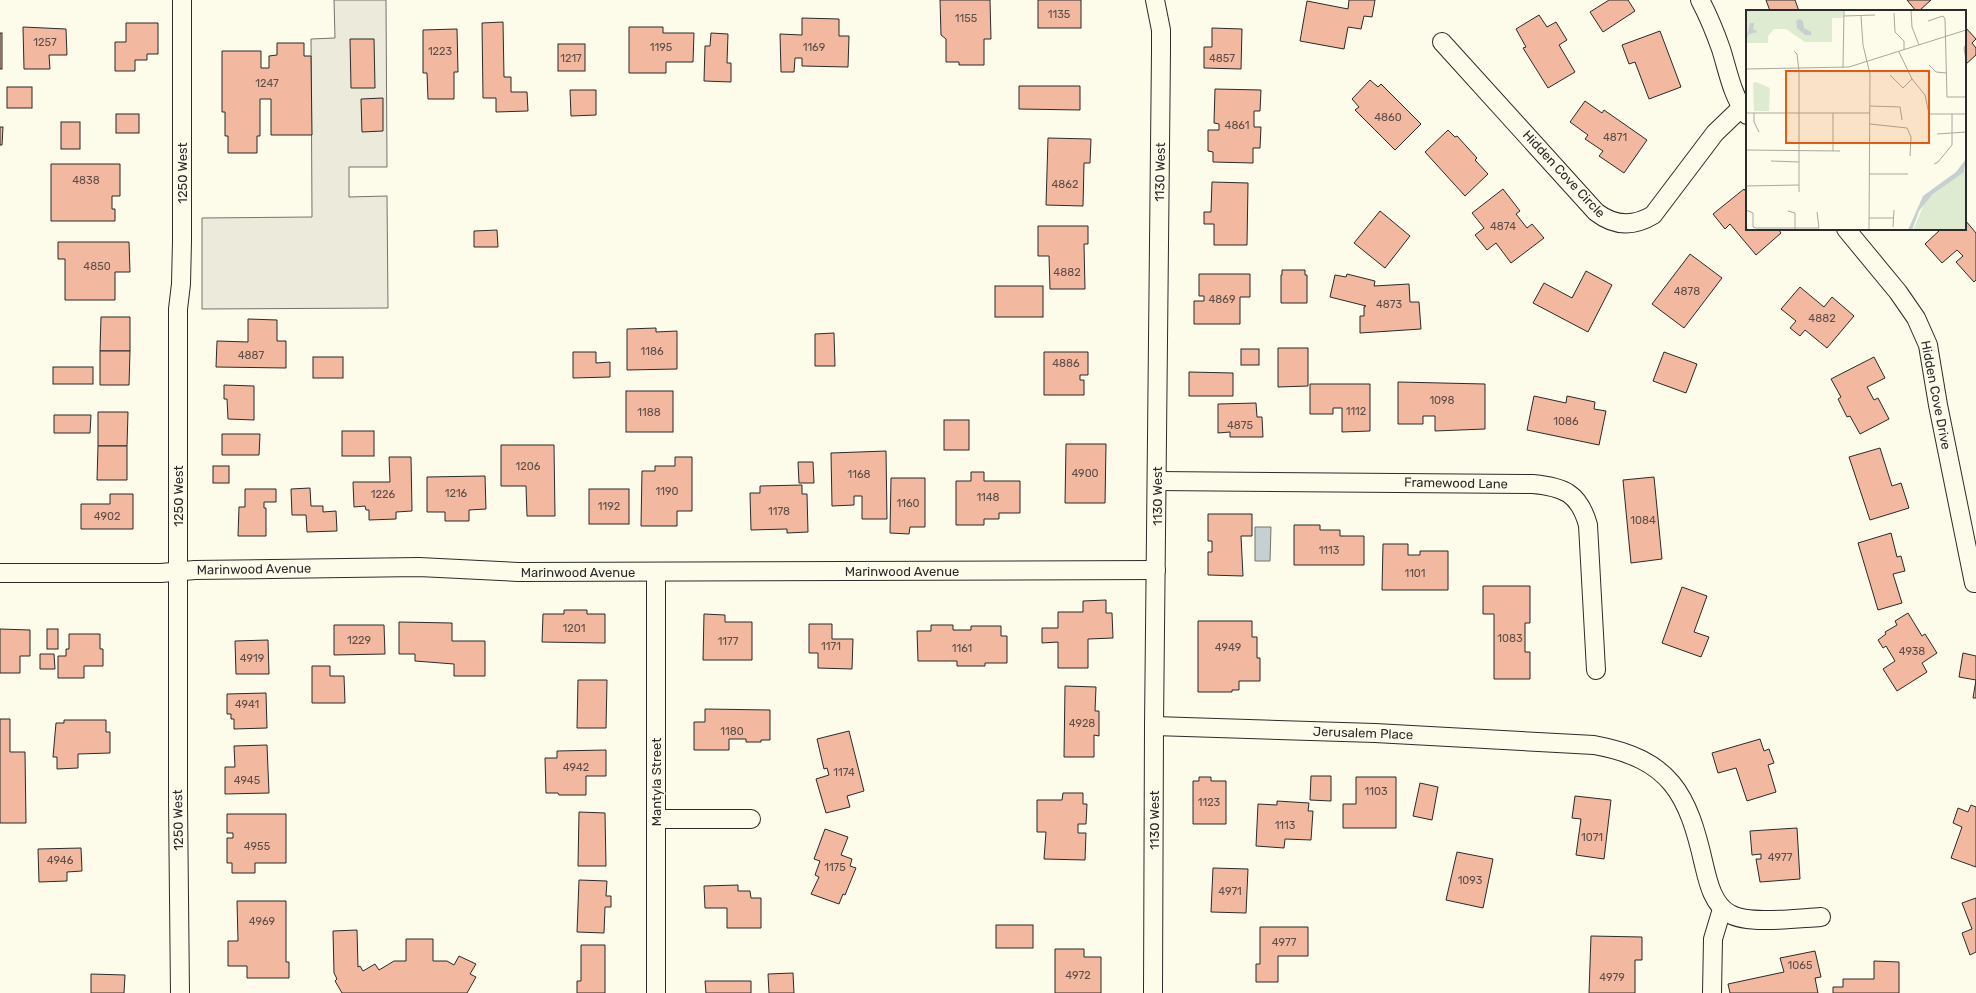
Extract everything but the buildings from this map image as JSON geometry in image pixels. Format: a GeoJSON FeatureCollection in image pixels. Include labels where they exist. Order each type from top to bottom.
{"type":"FeatureCollection","features":[{"type":"Feature","properties":{"kind":"street","name":"1250 West"},"geometry":{"type":"LineString","coordinates":[[180,993],[178,802],[178,309],[181,284],[182,241],[182,0]]}},
{"type":"Feature","properties":{"kind":"street","name":"1130 West"},"geometry":{"type":"LineString","coordinates":[[1153,993],[1154,726],[1161,51],[1161,30],[1155,0]]}},
{"type":"Feature","properties":{"kind":"street"},"geometry":{"type":"LineString","coordinates":[[1700,0],[1720,47],[1730,84],[1744,111]]}},
{"type":"Feature","properties":{"kind":"street","name":"Hidden Cove Circle"},"geometry":{"type":"LineString","coordinates":[[1442,42],[1596,212],[1604,218],[1621,224],[1643,221],[1653,215],[1715,133],[1744,111]]}},
{"type":"Feature","properties":{"kind":"street","name":"Hidden Cove Drive"},"geometry":{"type":"LineString","coordinates":[[1847,230],[1898,292],[1916,318],[1928,344],[1974,583],[1976,583]]}},
{"type":"Feature","properties":{"kind":"street","name":"Framewood Lane"},"geometry":{"type":"LineString","coordinates":[[1157,481],[1533,484],[1551,486],[1569,492],[1584,511],[1588,525],[1596,670]]}},
{"type":"Feature","properties":{"kind":"street","name":"Marinwood Avenue"},"geometry":{"type":"LineString","coordinates":[[0,573],[419,567],[518,572],[1156,570]]}},
{"type":"Feature","properties":{"kind":"street","name":"Mantyla Street"},"geometry":{"type":"LineString","coordinates":[[656,572],[656,993]]}},
{"type":"Feature","properties":{"kind":"street","name":"Jerusalem Place"},"geometry":{"type":"LineString","coordinates":[[1154,726],[1375,733],[1572,744],[1594,746],[1622,752],[1650,766],[1674,784],[1689,811],[1696,828],[1707,878],[1715,900],[1722,909]]}},
{"type":"Feature","properties":{"kind":"street"},"geometry":{"type":"LineString","coordinates":[[656,819],[751,819]]}},
{"type":"Feature","properties":{"kind":"street"},"geometry":{"type":"LineString","coordinates":[[1712,993],[1713,939],[1722,909],[1731,915],[1752,919],[1821,917]]}},
{"type":"Feature","properties":{"kind":"shaded area"},"geometry":{"type":"Polygon","coordinates":[[[334,0],[386,0],[387,167],[349,167],[349,197],[387,196],[388,308],[202,309],[202,218],[312,217],[311,39],[335,38],[334,0]]]}},
{"type":"Feature","properties":{"kind":"shaded area"},"geometry":{"type":"Polygon","coordinates":[[[1255,527],[1271,527],[1270,561],[1255,561],[1255,527]]]}}]}
